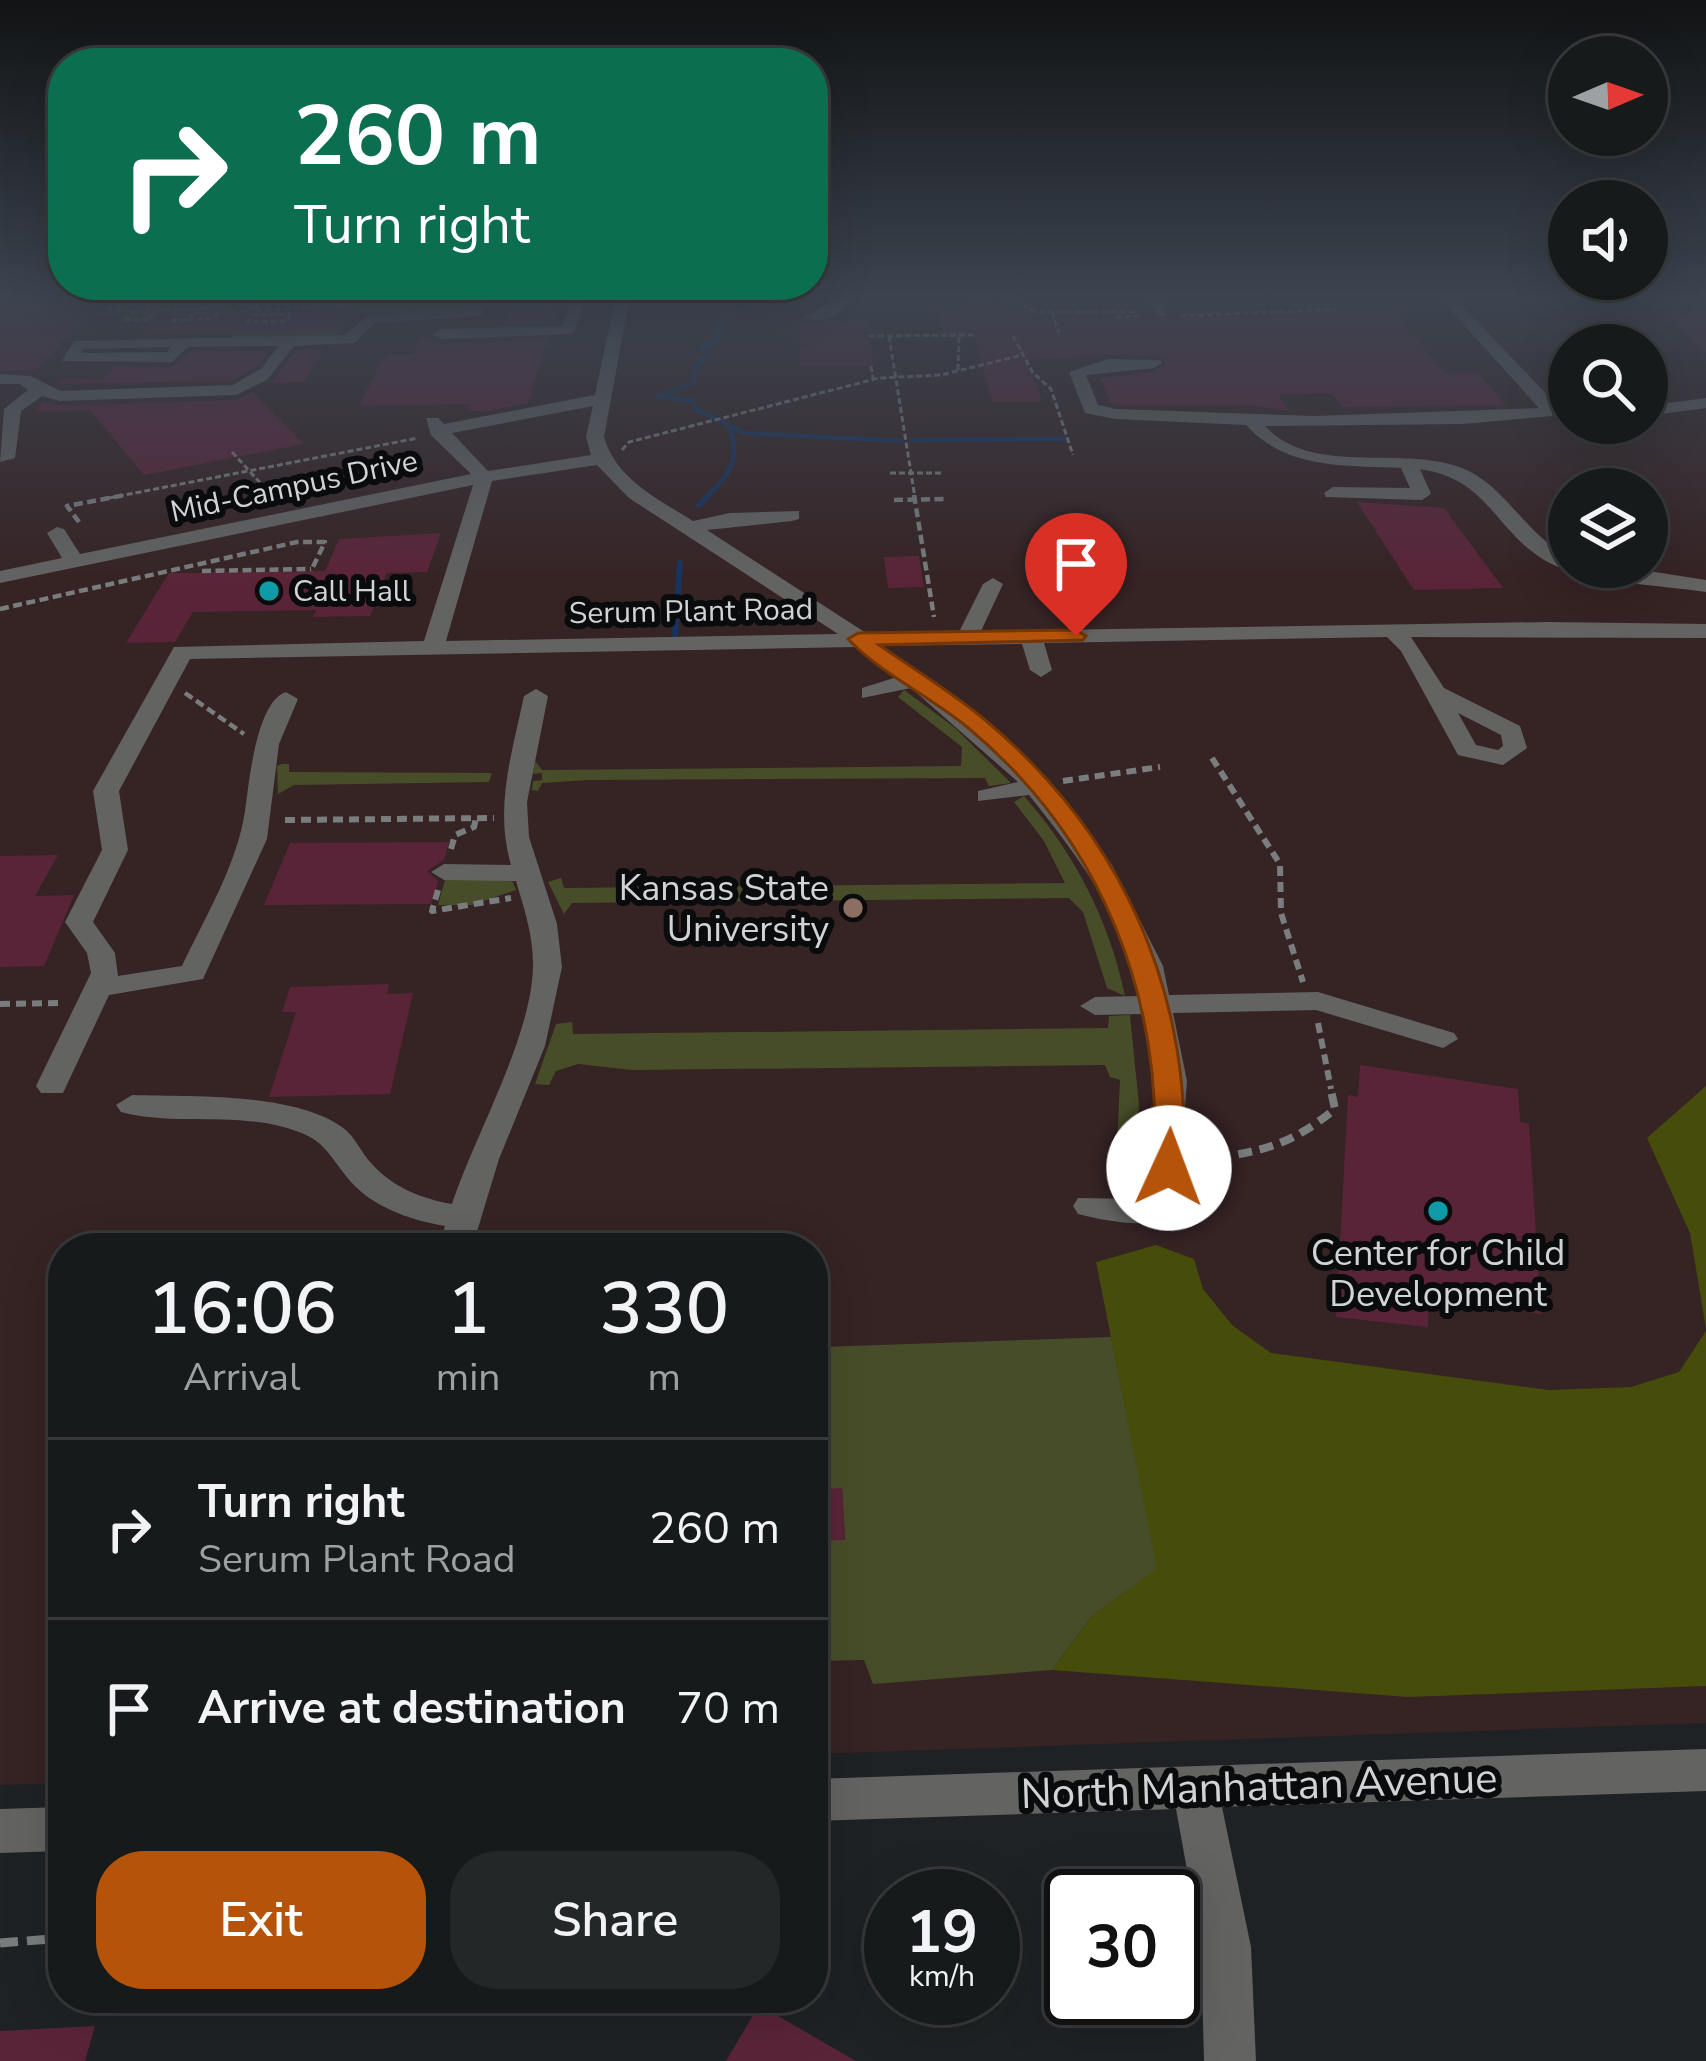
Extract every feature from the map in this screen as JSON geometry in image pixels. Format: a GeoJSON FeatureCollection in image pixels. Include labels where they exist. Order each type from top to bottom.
{"type":"FeatureCollection","features":[{"type":"Feature","properties":{"kind":"street"},"geometry":{"type":"LineString","coordinates":[[0,457],[6,458],[13,409],[36,391]]}},
{"type":"Feature","properties":{"kind":"street"},"geometry":{"type":"LineString","coordinates":[[46,391],[60,396],[201,391]]}},
{"type":"Feature","properties":{"kind":"street"},"geometry":{"type":"LineString","coordinates":[[602,391],[595,437],[601,459],[636,494],[858,639],[974,722],[1039,785],[1113,890],[1132,927],[1157,1006],[1172,1111],[1160,1212],[1090,1206]]}},
{"type":"Feature","properties":{"kind":"street"},"geometry":{"type":"LineString","coordinates":[[1084,391],[1091,410],[1127,418],[1250,421],[1534,416],[1547,406],[1533,391]]}},
{"type":"Feature","properties":{"kind":"street"},"geometry":{"type":"LineString","coordinates":[[437,429],[602,399]]}},
{"type":"Feature","properties":{"kind":"street"},"geometry":{"type":"LineString","coordinates":[[1668,409],[1706,404]]}},
{"type":"Feature","properties":{"kind":"street"},"geometry":{"type":"LineString","coordinates":[[1311,457],[1327,440],[1317,420]]}},
{"type":"Feature","properties":{"kind":"street"},"geometry":{"type":"LineString","coordinates":[[1250,421],[1263,440],[1311,457],[1408,462],[1474,477],[1489,487],[1536,546],[1548,553]]}},
{"type":"Feature","properties":{"kind":"street"},"geometry":{"type":"LineString","coordinates":[[434,645],[484,478],[437,429]]}},
{"type":"Feature","properties":{"kind":"street"},"geometry":{"type":"LineString","coordinates":[[1311,457],[1335,496],[1422,494],[1408,462]]}},
{"type":"Feature","properties":{"kind":"street","name":"Mid-Campus Drive"},"geometry":{"type":"LineString","coordinates":[[0,577],[484,478],[601,459]]}},
{"type":"Feature","properties":{"kind":"street"},"geometry":{"type":"LineString","coordinates":[[689,528],[730,519],[792,515]]}},
{"type":"Feature","properties":{"kind":"street"},"geometry":{"type":"LineString","coordinates":[[57,533],[75,562]]}},
{"type":"Feature","properties":{"kind":"street"},"geometry":{"type":"LineString","coordinates":[[1668,580],[1706,586]]}},
{"type":"Feature","properties":{"kind":"street"},"geometry":{"type":"LineString","coordinates":[[967,638],[993,584]]}},
{"type":"Feature","properties":{"kind":"street"},"geometry":{"type":"LineString","coordinates":[[1392,630],[1410,648],[1436,693]]}},
{"type":"Feature","properties":{"kind":"street","name":"Serum Plant Road"},"geometry":{"type":"LineString","coordinates":[[100,988],[105,973],[101,952],[80,922],[115,850],[106,791],[182,652],[1392,630],[1706,631]]}},
{"type":"Feature","properties":{"kind":"street"},"geometry":{"type":"LineString","coordinates":[[1030,637],[1041,670]]}},
{"type":"Feature","properties":{"kind":"street"},"geometry":{"type":"LineString","coordinates":[[870,693],[916,680]]}},
{"type":"Feature","properties":{"kind":"street"},"geometry":{"type":"LineString","coordinates":[[132,1105],[296,1120],[330,1133],[361,1173],[460,1232],[530,1046],[548,967],[522,882],[514,802],[536,696]]}},
{"type":"Feature","properties":{"kind":"street"},"geometry":{"type":"LineString","coordinates":[[52,1086],[100,988],[193,973],[254,839],[267,745],[286,699]]}},
{"type":"Feature","properties":{"kind":"street"},"geometry":{"type":"LineString","coordinates":[[987,796],[1039,785]]}},
{"type":"Feature","properties":{"kind":"street"},"geometry":{"type":"LineString","coordinates":[[444,872],[522,882]]}},
{"type":"Feature","properties":{"kind":"street"},"geometry":{"type":"LineString","coordinates":[[1095,1006],[1318,1001],[1443,1040]]}},
{"type":"Feature","properties":{"kind":"street","name":"North Manhattan Avenue"},"geometry":{"type":"LineString","coordinates":[[828,1799],[1706,1770]]}},
{"type":"Feature","properties":{"kind":"street"},"geometry":{"type":"LineString","coordinates":[[1195,1787],[1226,1947],[1230,2061]]}},
{"type":"Feature","properties":{"kind":"street"},"geometry":{"type":"LineString","coordinates":[[0,1831],[48,1829]]}},
{"type":"Feature","properties":{"kind":"path"},"geometry":{"type":"LineString","coordinates":[[696,425],[827,391]]}},
{"type":"Feature","properties":{"kind":"path"},"geometry":{"type":"LineString","coordinates":[[900,391],[938,638]]}},
{"type":"Feature","properties":{"kind":"path"},"geometry":{"type":"LineString","coordinates":[[1052,391],[1073,455]]}},
{"type":"Feature","properties":{"kind":"path"},"geometry":{"type":"LineString","coordinates":[[87,533],[67,506],[437,429]]}},
{"type":"Feature","properties":{"kind":"path"},"geometry":{"type":"LineString","coordinates":[[232,452],[293,517]]}},
{"type":"Feature","properties":{"kind":"path"},"geometry":{"type":"LineString","coordinates":[[890,473],[943,472]]}},
{"type":"Feature","properties":{"kind":"path"},"geometry":{"type":"LineString","coordinates":[[894,500],[948,499]]}},
{"type":"Feature","properties":{"kind":"path"},"geometry":{"type":"LineString","coordinates":[[0,609],[208,561],[325,542],[311,570],[202,572],[208,561]]}},
{"type":"Feature","properties":{"kind":"path"},"geometry":{"type":"LineString","coordinates":[[178,688],[250,738]]}},
{"type":"Feature","properties":{"kind":"path"},"geometry":{"type":"LineString","coordinates":[[1039,785],[1160,767]]}},
{"type":"Feature","properties":{"kind":"path"},"geometry":{"type":"LineString","coordinates":[[257,821],[502,818],[522,882]]}},
{"type":"Feature","properties":{"kind":"path"},"geometry":{"type":"LineString","coordinates":[[0,1004],[73,1003]]}},
{"type":"Feature","properties":{"kind":"path"},"geometry":{"type":"LineString","coordinates":[[0,1943],[48,1939]]}},
{"type":"Feature","properties":{"kind":"shaded area","name":"Kansas State University"},"geometry":{"type":"Polygon","coordinates":[[[0,391],[1548,391],[1548,444],[1668,444],[1668,391],[1706,391],[1706,1723],[828,1753],[828,1233],[48,1233],[48,1783],[0,1785],[0,391]]]}},
{"type":"Feature","properties":{"kind":"green space"},"geometry":{"type":"Polygon","coordinates":[[[904,690],[954,727],[1011,783],[989,786],[985,778],[588,780],[542,783],[538,791],[532,790],[533,781],[542,780],[542,773],[533,774],[535,761],[542,770],[961,766],[962,747],[898,697],[904,690]]]}},
{"type":"Feature","properties":{"kind":"green space"},"geometry":{"type":"Polygon","coordinates":[[[289,764],[289,772],[492,773],[489,782],[294,785],[278,794],[277,766],[289,764]]]}},
{"type":"Feature","properties":{"kind":"green space"},"geometry":{"type":"Polygon","coordinates":[[[1024,796],[1059,840],[1088,889],[1110,941],[1125,996],[1107,988],[1083,912],[1069,898],[572,903],[564,914],[548,882],[561,878],[564,888],[1065,883],[1044,841],[1014,802],[1024,796]]]}},
{"type":"Feature","properties":{"kind":"green space"},"geometry":{"type":"Polygon","coordinates":[[[446,876],[511,878],[516,890],[472,905],[438,905],[446,876]]]}},
{"type":"Feature","properties":{"kind":"green space"},"geometry":{"type":"Polygon","coordinates":[[[1130,1015],[1139,1105],[1132,1195],[1115,1187],[1120,1080],[1110,1077],[1105,1065],[632,1070],[578,1064],[556,1071],[549,1085],[535,1084],[556,1024],[572,1022],[573,1034],[1108,1028],[1109,1016],[1130,1015]]]}},
{"type":"Feature","properties":{"kind":"green space"},"geometry":{"type":"Polygon","coordinates":[[[1706,1086],[1706,1329],[1690,1233],[1647,1138],[1706,1086]]]}},
{"type":"Feature","properties":{"kind":"green space"},"geometry":{"type":"Polygon","coordinates":[[[1156,1245],[1194,1259],[1203,1289],[1232,1325],[1271,1353],[1549,1390],[1631,1387],[1679,1372],[1706,1331],[1706,1686],[1408,1697],[1052,1670],[1093,1615],[1157,1569],[1096,1262],[1156,1245]]]}},
{"type":"Feature","properties":{"kind":"green space"},"geometry":{"type":"Polygon","coordinates":[[[1111,1337],[1158,1569],[1093,1615],[1052,1670],[873,1684],[864,1660],[828,1661],[828,1540],[845,1539],[842,1489],[828,1489],[828,1347],[1111,1337]]]}},
{"type":"Feature","properties":{"kind":"building"},"geometry":{"type":"Polygon","coordinates":[[[366,391],[532,391],[528,403],[488,411],[467,411],[470,404],[359,406],[366,391]]]}},
{"type":"Feature","properties":{"kind":"building"},"geometry":{"type":"Polygon","coordinates":[[[989,391],[1038,391],[1042,401],[992,401],[989,391]]]}},
{"type":"Feature","properties":{"kind":"building"},"geometry":{"type":"Polygon","coordinates":[[[1106,391],[1494,391],[1506,405],[1342,407],[1332,393],[1278,394],[1289,411],[1248,405],[1111,403],[1106,391]]]}},
{"type":"Feature","properties":{"kind":"building"},"geometry":{"type":"Polygon","coordinates":[[[252,392],[304,444],[144,475],[90,410],[35,411],[43,401],[60,406],[236,400],[252,392]]]}},
{"type":"Feature","properties":{"kind":"building"},"geometry":{"type":"Polygon","coordinates":[[[1357,502],[1444,508],[1503,588],[1414,590],[1357,502]]]}},
{"type":"Feature","properties":{"kind":"building","name":"Call Hall"},"geometry":{"type":"Polygon","coordinates":[[[441,533],[427,572],[387,573],[370,616],[313,617],[316,610],[193,612],[175,642],[126,643],[169,573],[325,571],[339,539],[441,533]]]}},
{"type":"Feature","properties":{"kind":"building"},"geometry":{"type":"Polygon","coordinates":[[[919,556],[924,587],[888,588],[884,557],[919,556]]]}},
{"type":"Feature","properties":{"kind":"building"},"geometry":{"type":"Polygon","coordinates":[[[449,842],[444,860],[427,871],[438,881],[431,904],[264,905],[290,843],[449,842]]]}},
{"type":"Feature","properties":{"kind":"building"},"geometry":{"type":"Polygon","coordinates":[[[58,855],[35,896],[74,895],[44,966],[0,967],[0,856],[58,855]]]}},
{"type":"Feature","properties":{"kind":"building"},"geometry":{"type":"Polygon","coordinates":[[[389,984],[387,994],[413,993],[390,1094],[269,1097],[296,1012],[282,1012],[290,987],[389,984]]]}},
{"type":"Feature","properties":{"kind":"building","name":"Center for Child Development"},"geometry":{"type":"Polygon","coordinates":[[[1360,1065],[1518,1089],[1520,1122],[1529,1124],[1541,1314],[1448,1299],[1448,1306],[1429,1303],[1428,1327],[1336,1317],[1348,1095],[1358,1097],[1360,1065]]]}},
{"type":"Feature","properties":{"kind":"building"},"geometry":{"type":"Polygon","coordinates":[[[842,1488],[845,1540],[828,1541],[828,1489],[842,1488]]]}},
{"type":"Feature","properties":{"kind":"building"},"geometry":{"type":"Polygon","coordinates":[[[754,2013],[773,2013],[856,2061],[726,2061],[754,2013]]]}},
{"type":"Feature","properties":{"kind":"building"},"geometry":{"type":"Polygon","coordinates":[[[95,2026],[85,2061],[0,2061],[0,2031],[95,2026]]]}},
{"type":"Feature","properties":{"kind":"waterway"},"geometry":{"type":"LineString","coordinates":[[667,393],[671,391]]}},
{"type":"Feature","properties":{"kind":"waterway"},"geometry":{"type":"LineString","coordinates":[[656,396],[693,401],[696,409],[744,433],[902,441]]}},
{"type":"Feature","properties":{"kind":"waterway"},"geometry":{"type":"LineString","coordinates":[[706,498],[731,467],[730,428]]}},
{"type":"Feature","properties":{"kind":"waterway"},"geometry":{"type":"LineString","coordinates":[[912,440],[1064,439]]}},
{"type":"Feature","properties":{"kind":"waterway"},"geometry":{"type":"LineString","coordinates":[[706,498],[709,495]]}},
{"type":"Feature","properties":{"kind":"waterway"},"geometry":{"type":"LineString","coordinates":[[699,505],[706,498]]}},
{"type":"Feature","properties":{"kind":"waterway"},"geometry":{"type":"LineString","coordinates":[[675,635],[680,563]]}},
{"type":"Feature","properties":{"kind":"place","name":"Call Hall"},"geometry":{"type":"Point","coordinates":[269,591]}},
{"type":"Feature","properties":{"kind":"place","name":"Kansas State University"},"geometry":{"type":"Point","coordinates":[853,908]}},
{"type":"Feature","properties":{"kind":"place","name":"Center for Child Development"},"geometry":{"type":"Point","coordinates":[1438,1211]}},
{"type":"Feature","properties":{"kind":"route"},"geometry":{"type":"LineString","coordinates":[[1076,636],[858,639],[974,722],[1010,754],[1063,813],[1113,890],[1132,927],[1157,1006],[1172,1111],[1169,1168]]}}]}
